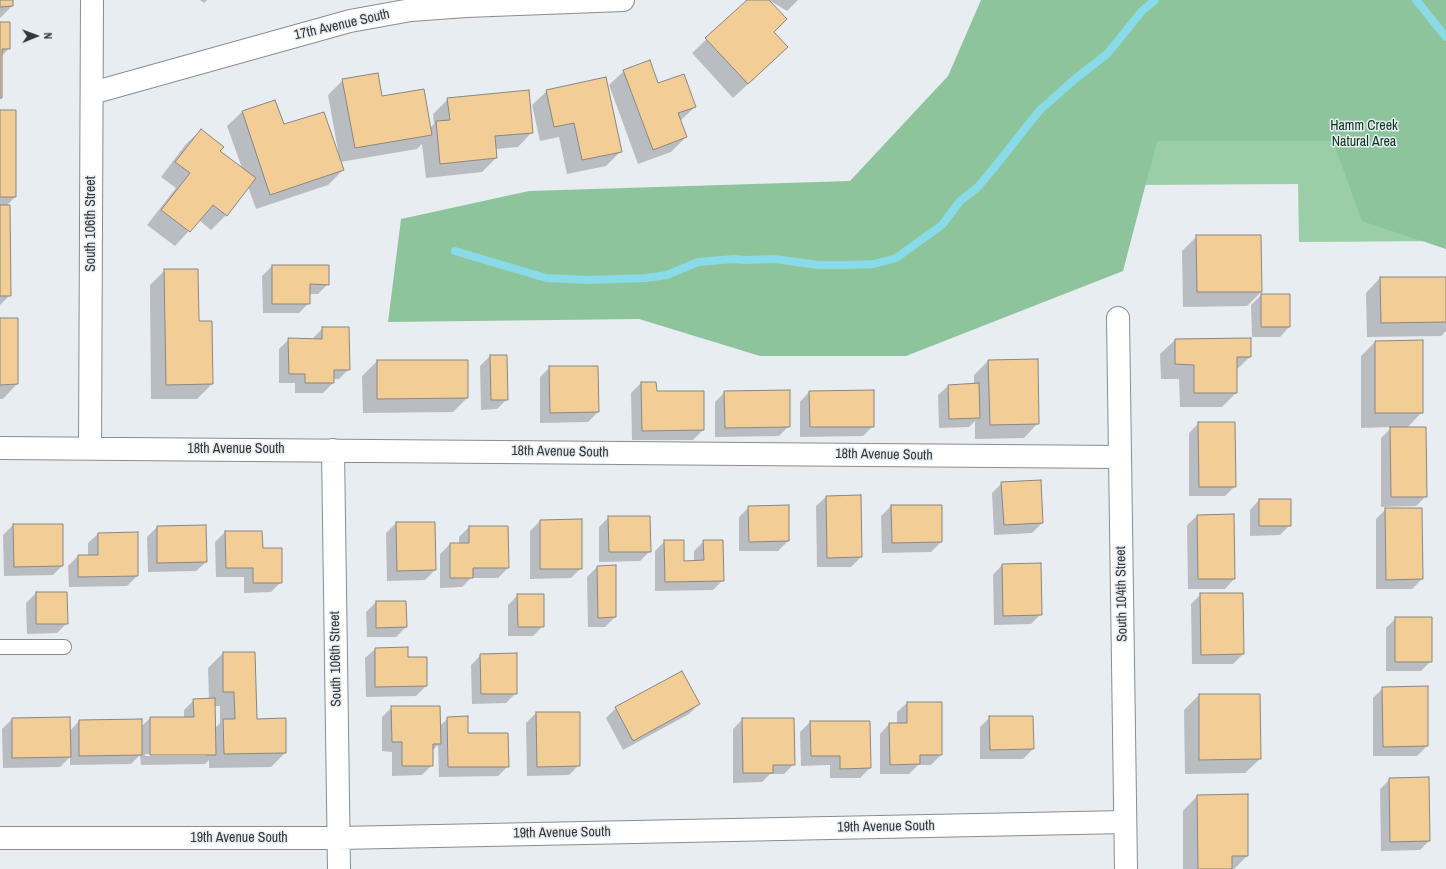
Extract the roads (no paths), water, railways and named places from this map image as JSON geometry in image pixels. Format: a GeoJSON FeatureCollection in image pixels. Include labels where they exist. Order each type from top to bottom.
{"type":"FeatureCollection","features":[{"type":"Feature","properties":{"kind":"street","name":"South 106th Street"},"geometry":{"type":"LineString","coordinates":[[90,448],[92,0]]}},
{"type":"Feature","properties":{"kind":"street","name":"17th Avenue South"},"geometry":{"type":"LineString","coordinates":[[92,93],[350,21],[403,11],[466,6],[624,0]]}},
{"type":"Feature","properties":{"kind":"street","name":"South 104th Street"},"geometry":{"type":"LineString","coordinates":[[1118,318],[1126,869]]}},
{"type":"Feature","properties":{"kind":"street","name":"18th Avenue South"},"geometry":{"type":"LineString","coordinates":[[0,448],[1120,457]]}},
{"type":"Feature","properties":{"kind":"street","name":"South 106th Street"},"geometry":{"type":"LineString","coordinates":[[333,450],[339,869]]}},
{"type":"Feature","properties":{"kind":"street","name":"19th Avenue South"},"geometry":{"type":"LineString","coordinates":[[0,838],[339,838],[1125,822]]}},
{"type":"Feature","properties":{"kind":"lane"},"geometry":{"type":"LineString","coordinates":[[0,647],[64,647]]}},
{"type":"Feature","properties":{"kind":"waterway"},"geometry":{"type":"LineString","coordinates":[[455,251],[546,278],[589,280],[646,278],[667,275],[698,262],[734,259],[774,259],[819,265],[849,265],[874,264],[896,258],[942,225],[960,201],[977,188],[1039,111],[1075,79],[1107,54],[1142,11],[1155,0]]}},
{"type":"Feature","properties":{"kind":"waterway"},"geometry":{"type":"LineString","coordinates":[[1416,0],[1446,37]]}},
{"type":"Feature","properties":{"kind":"park label","name":"Hamm Creek Natural Area"},"geometry":{"type":"Point","coordinates":[1364,134]}}]}
